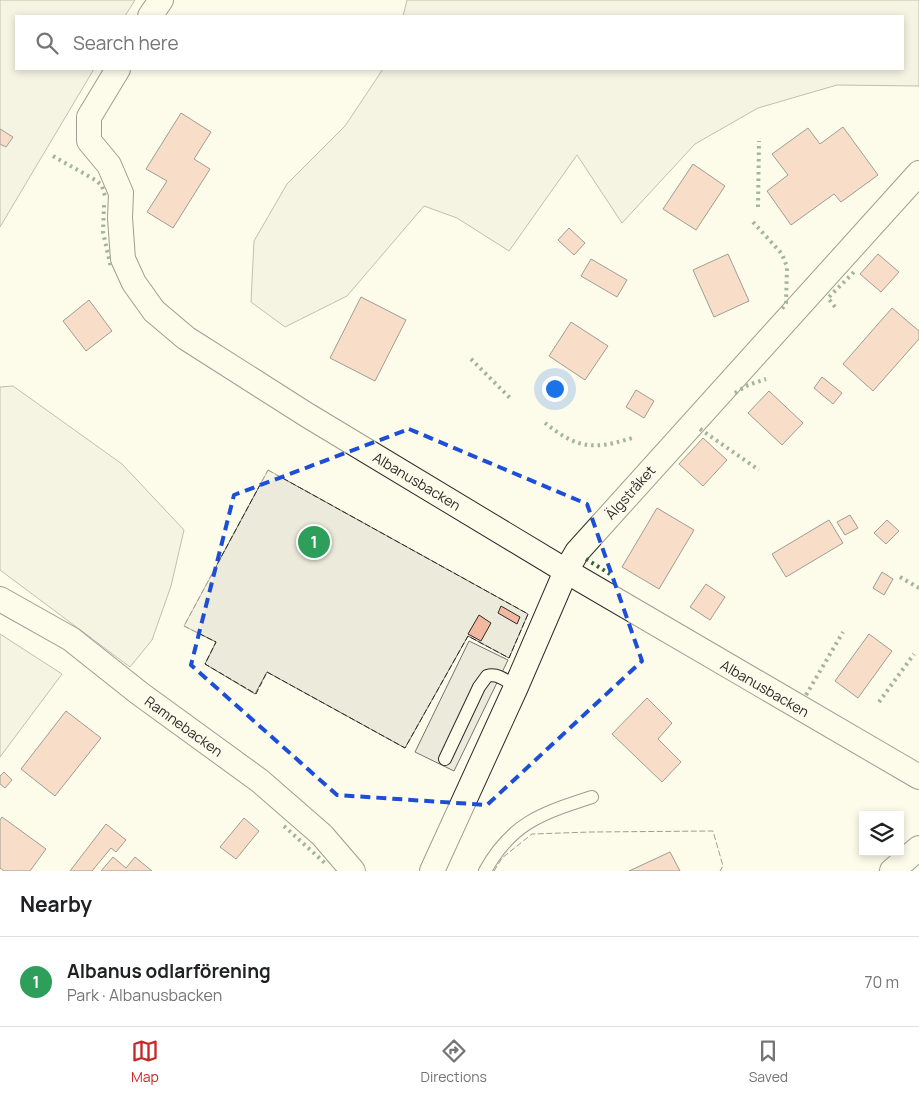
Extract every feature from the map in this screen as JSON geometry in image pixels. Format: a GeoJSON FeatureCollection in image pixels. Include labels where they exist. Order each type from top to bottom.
{"type":"FeatureCollection","features":[{"type":"Feature","properties":{"kind":"street"},"geometry":{"type":"LineString","coordinates":[[151,15],[160,0]]}},
{"type":"Feature","properties":{"kind":"street","name":"Albanusbacken"},"geometry":{"type":"LineString","coordinates":[[117,70],[89,116],[89,141],[109,165],[121,193],[120,218],[123,259],[134,283],[154,311],[186,338],[307,415],[919,778]]}},
{"type":"Feature","properties":{"kind":"street","name":"Älgstråket"},"geometry":{"type":"LineString","coordinates":[[432,871],[516,687],[566,570],[577,552],[919,173]]}},
{"type":"Feature","properties":{"kind":"street","name":"Ramnebacken"},"geometry":{"type":"LineString","coordinates":[[0,599],[71,639],[139,693],[260,782],[322,835],[353,871]]}},
{"type":"Feature","properties":{"kind":"street"},"geometry":{"type":"LineString","coordinates":[[892,871],[919,848]]}},
{"type":"Feature","properties":{"kind":"lane"},"geometry":{"type":"LineString","coordinates":[[445,759],[479,687],[487,676],[500,677],[516,687]]}},
{"type":"Feature","properties":{"kind":"lane"},"geometry":{"type":"LineString","coordinates":[[485,871],[505,840],[521,827],[545,812],[592,797]]}},
{"type":"Feature","properties":{"kind":"highlighted area"},"geometry":{"type":"Polygon","coordinates":[[[409,429],[587,504],[642,661],[487,805],[337,795],[191,665],[234,495],[409,429]]]}},
{"type":"Feature","properties":{"kind":"shaded area"},"geometry":{"type":"Polygon","coordinates":[[[0,0],[135,0],[126,15],[15,15],[15,70],[93,70],[0,227],[0,0]]]}},
{"type":"Feature","properties":{"kind":"shaded area"},"geometry":{"type":"Polygon","coordinates":[[[407,0],[919,0],[919,86],[837,85],[758,108],[695,144],[622,223],[577,155],[509,251],[457,218],[424,206],[347,296],[285,327],[251,302],[254,241],[287,184],[345,126],[382,70],[904,70],[904,15],[403,15],[407,0]]]}},
{"type":"Feature","properties":{"kind":"shaded area"},"geometry":{"type":"Polygon","coordinates":[[[13,386],[122,464],[184,530],[171,586],[152,640],[130,667],[0,570],[0,387],[13,386]]]}},
{"type":"Feature","properties":{"kind":"shaded area"},"geometry":{"type":"Polygon","coordinates":[[[268,470],[528,614],[509,658],[468,636],[405,748],[267,672],[255,694],[205,664],[216,642],[184,626],[268,470]]]}},
{"type":"Feature","properties":{"kind":"shaded area"},"geometry":{"type":"Polygon","coordinates":[[[0,634],[62,674],[0,757],[0,634]]]}},
{"type":"Feature","properties":{"kind":"shaded area"},"geometry":{"type":"Polygon","coordinates":[[[469,641],[508,660],[454,771],[415,752],[469,641]]]}},
{"type":"Feature","properties":{"kind":"building"},"geometry":{"type":"Polygon","coordinates":[[[181,113],[211,132],[194,159],[210,169],[173,228],[147,212],[167,181],[146,169],[181,113]]]}},
{"type":"Feature","properties":{"kind":"building"},"geometry":{"type":"Polygon","coordinates":[[[843,127],[878,175],[841,202],[834,194],[791,225],[767,191],[788,175],[772,154],[808,128],[820,144],[843,127]]]}},
{"type":"Feature","properties":{"kind":"building"},"geometry":{"type":"Polygon","coordinates":[[[0,129],[13,137],[6,147],[0,144],[0,129]]]}},
{"type":"Feature","properties":{"kind":"building"},"geometry":{"type":"Polygon","coordinates":[[[693,164],[725,186],[696,230],[663,209],[693,164]]]}},
{"type":"Feature","properties":{"kind":"building"},"geometry":{"type":"Polygon","coordinates":[[[569,228],[585,243],[574,255],[558,240],[569,228]]]}},
{"type":"Feature","properties":{"kind":"building"},"geometry":{"type":"Polygon","coordinates":[[[728,254],[749,301],[714,317],[693,270],[728,254]]]}},
{"type":"Feature","properties":{"kind":"building"},"geometry":{"type":"Polygon","coordinates":[[[878,254],[899,272],[881,292],[860,274],[878,254]]]}},
{"type":"Feature","properties":{"kind":"building"},"geometry":{"type":"Polygon","coordinates":[[[591,259],[627,280],[617,297],[581,276],[591,259]]]}},
{"type":"Feature","properties":{"kind":"building"},"geometry":{"type":"Polygon","coordinates":[[[361,297],[406,320],[375,381],[330,358],[361,297]]]}},
{"type":"Feature","properties":{"kind":"building"},"geometry":{"type":"Polygon","coordinates":[[[89,300],[112,331],[86,351],[63,321],[89,300]]]}},
{"type":"Feature","properties":{"kind":"building"},"geometry":{"type":"Polygon","coordinates":[[[892,308],[919,331],[919,339],[873,391],[843,364],[892,308]]]}},
{"type":"Feature","properties":{"kind":"building"},"geometry":{"type":"Polygon","coordinates":[[[571,322],[608,346],[585,380],[549,356],[571,322]]]}},
{"type":"Feature","properties":{"kind":"building"},"geometry":{"type":"Polygon","coordinates":[[[822,377],[842,393],[833,404],[814,388],[822,377]]]}},
{"type":"Feature","properties":{"kind":"building"},"geometry":{"type":"Polygon","coordinates":[[[636,390],[654,401],[644,418],[626,407],[636,390]]]}},
{"type":"Feature","properties":{"kind":"building"},"geometry":{"type":"Polygon","coordinates":[[[769,391],[803,423],[782,445],[748,413],[769,391]]]}},
{"type":"Feature","properties":{"kind":"building"},"geometry":{"type":"Polygon","coordinates":[[[703,438],[727,460],[703,486],[679,464],[703,438]]]}},
{"type":"Feature","properties":{"kind":"building"},"geometry":{"type":"Polygon","coordinates":[[[657,508],[694,530],[659,589],[622,567],[657,508]]]}},
{"type":"Feature","properties":{"kind":"building"},"geometry":{"type":"Polygon","coordinates":[[[850,515],[858,528],[845,535],[837,522],[850,515]]]}},
{"type":"Feature","properties":{"kind":"building"},"geometry":{"type":"Polygon","coordinates":[[[829,520],[843,543],[786,577],[772,554],[829,520]]]}},
{"type":"Feature","properties":{"kind":"building"},"geometry":{"type":"Polygon","coordinates":[[[887,520],[899,531],[886,544],[874,533],[887,520]]]}},
{"type":"Feature","properties":{"kind":"building"},"geometry":{"type":"Polygon","coordinates":[[[882,572],[893,579],[884,595],[873,588],[882,572]]]}},
{"type":"Feature","properties":{"kind":"building"},"geometry":{"type":"Polygon","coordinates":[[[706,584],[725,597],[710,620],[690,607],[706,584]]]}},
{"type":"Feature","properties":{"kind":"building"},"geometry":{"type":"Polygon","coordinates":[[[501,606],[520,617],[517,624],[498,613],[501,606]]]}},
{"type":"Feature","properties":{"kind":"building"},"geometry":{"type":"Polygon","coordinates":[[[479,615],[491,623],[481,641],[468,634],[479,615]]]}},
{"type":"Feature","properties":{"kind":"building"},"geometry":{"type":"Polygon","coordinates":[[[869,634],[892,651],[858,698],[835,681],[869,634]]]}},
{"type":"Feature","properties":{"kind":"building"},"geometry":{"type":"Polygon","coordinates":[[[647,698],[672,723],[658,739],[681,762],[662,782],[612,734],[647,698]]]}},
{"type":"Feature","properties":{"kind":"building"},"geometry":{"type":"Polygon","coordinates":[[[66,711],[101,738],[55,796],[21,769],[66,711]]]}},
{"type":"Feature","properties":{"kind":"building"},"geometry":{"type":"Polygon","coordinates":[[[4,772],[12,780],[5,788],[0,784],[0,776],[4,772]]]}},
{"type":"Feature","properties":{"kind":"building"},"geometry":{"type":"Polygon","coordinates":[[[2,817],[46,849],[30,871],[4,871],[0,868],[0,820],[2,817]]]}},
{"type":"Feature","properties":{"kind":"building"},"geometry":{"type":"Polygon","coordinates":[[[244,818],[259,831],[236,859],[220,847],[244,818]]]}},
{"type":"Feature","properties":{"kind":"building"},"geometry":{"type":"Polygon","coordinates":[[[106,824],[126,840],[116,852],[111,848],[92,871],[70,871],[106,824]]]}},
{"type":"Feature","properties":{"kind":"building"},"geometry":{"type":"Polygon","coordinates":[[[670,852],[680,871],[629,871],[670,852]]]}},
{"type":"Feature","properties":{"kind":"building"},"geometry":{"type":"Polygon","coordinates":[[[113,857],[126,868],[135,857],[152,871],[101,871],[113,857]]]}},
{"type":"Feature","properties":{"kind":"hedge"},"geometry":{"type":"LineString","coordinates":[[758,207],[759,141]]}},
{"type":"Feature","properties":{"kind":"hedge"},"geometry":{"type":"LineString","coordinates":[[53,156],[97,181],[102,186],[105,196]]}},
{"type":"Feature","properties":{"kind":"hedge"},"geometry":{"type":"LineString","coordinates":[[104,205],[103,232],[111,268]]}},
{"type":"Feature","properties":{"kind":"hedge"},"geometry":{"type":"LineString","coordinates":[[753,222],[782,254],[787,267],[786,303],[782,309]]}},
{"type":"Feature","properties":{"kind":"hedge"},"geometry":{"type":"LineString","coordinates":[[835,307],[828,298],[854,272]]}},
{"type":"Feature","properties":{"kind":"hedge"},"geometry":{"type":"LineString","coordinates":[[471,359],[510,398]]}},
{"type":"Feature","properties":{"kind":"hedge"},"geometry":{"type":"LineString","coordinates":[[735,393],[748,385],[766,379]]}},
{"type":"Feature","properties":{"kind":"hedge"},"geometry":{"type":"LineString","coordinates":[[545,423],[568,438],[587,445],[609,444],[632,438]]}},
{"type":"Feature","properties":{"kind":"hedge"},"geometry":{"type":"LineString","coordinates":[[700,429],[759,470]]}},
{"type":"Feature","properties":{"kind":"hedge"},"geometry":{"type":"LineString","coordinates":[[586,559],[610,574]]}},
{"type":"Feature","properties":{"kind":"hedge"},"geometry":{"type":"LineString","coordinates":[[900,577],[919,588]]}},
{"type":"Feature","properties":{"kind":"hedge"},"geometry":{"type":"LineString","coordinates":[[806,695],[843,632]]}},
{"type":"Feature","properties":{"kind":"hedge"},"geometry":{"type":"LineString","coordinates":[[879,702],[914,654]]}},
{"type":"Feature","properties":{"kind":"hedge"},"geometry":{"type":"LineString","coordinates":[[284,826],[327,865]]}},
{"type":"Feature","properties":{"kind":"fence"},"geometry":{"type":"LineString","coordinates":[[268,470],[528,614],[509,658],[468,636],[405,748],[267,672],[256,694],[205,664],[216,642],[184,626],[268,470]]}},
{"type":"Feature","properties":{"kind":"fence"},"geometry":{"type":"LineString","coordinates":[[494,871],[502,858],[532,834],[713,831],[723,866],[720,871]]}},
{"type":"Feature","properties":{"kind":"place","name":"Albanus odlarförening"},"geometry":{"type":"Point","coordinates":[314,542]}}]}
